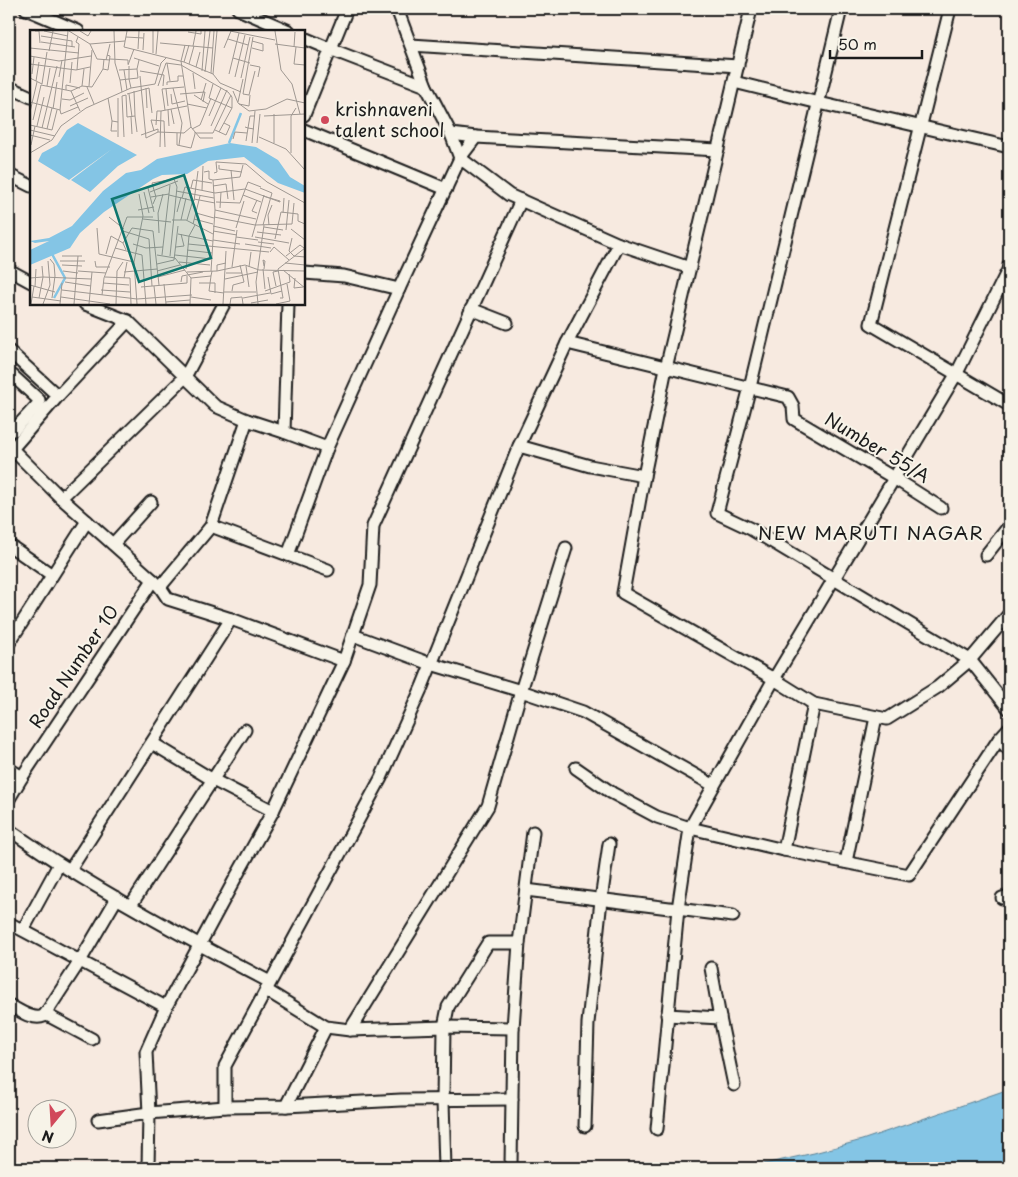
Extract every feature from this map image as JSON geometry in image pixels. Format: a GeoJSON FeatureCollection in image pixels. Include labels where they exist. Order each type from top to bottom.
{"type":"FeatureCollection","features":[{"type":"Feature","properties":{"kind":"street"},"geometry":{"type":"LineString","coordinates":[[26,9],[76,30]]}},
{"type":"Feature","properties":{"kind":"street"},"geometry":{"type":"LineString","coordinates":[[238,9],[288,30]]}},
{"type":"Feature","properties":{"kind":"street"},"geometry":{"type":"LineString","coordinates":[[305,112],[347,9]]}},
{"type":"Feature","properties":{"kind":"street"},"geometry":{"type":"LineString","coordinates":[[398,9],[426,86],[451,134],[460,158],[509,195],[618,244],[690,268]]}},
{"type":"Feature","properties":{"kind":"street"},"geometry":{"type":"LineString","coordinates":[[751,9],[666,368],[644,476],[624,593],[814,704],[887,719],[938,687],[970,660],[1009,614]]}},
{"type":"Feature","properties":{"kind":"street"},"geometry":{"type":"LineString","coordinates":[[841,9],[750,387],[717,513],[751,529],[970,660],[1009,709]]}},
{"type":"Feature","properties":{"kind":"street"},"geometry":{"type":"LineString","coordinates":[[950,9],[871,324],[1009,405]]}},
{"type":"Feature","properties":{"kind":"street"},"geometry":{"type":"LineString","coordinates":[[305,38],[426,86]]}},
{"type":"Feature","properties":{"kind":"street"},"geometry":{"type":"LineString","coordinates":[[411,45],[738,66]]}},
{"type":"Feature","properties":{"kind":"street"},"geometry":{"type":"LineString","coordinates":[[734,82],[819,104],[1009,147]]}},
{"type":"Feature","properties":{"kind":"street"},"geometry":{"type":"LineString","coordinates":[[9,87],[30,97]]}},
{"type":"Feature","properties":{"kind":"street"},"geometry":{"type":"LineString","coordinates":[[305,130],[446,189]]}},
{"type":"Feature","properties":{"kind":"street"},"geometry":{"type":"LineString","coordinates":[[451,134],[718,150]]}},
{"type":"Feature","properties":{"kind":"street"},"geometry":{"type":"LineString","coordinates":[[288,555],[327,448],[460,158],[476,137]]}},
{"type":"Feature","properties":{"kind":"street"},"geometry":{"type":"LineString","coordinates":[[9,175],[30,186]]}},
{"type":"Feature","properties":{"kind":"street"},"geometry":{"type":"LineString","coordinates":[[148,1168],[149,1112],[146,1052],[166,1007],[273,811],[344,661],[370,585],[373,526],[521,200]]}},
{"type":"Feature","properties":{"kind":"street"},"geometry":{"type":"LineString","coordinates":[[225,1107],[225,1066],[381,778],[422,687],[519,446],[567,343],[618,244]]}},
{"type":"Feature","properties":{"kind":"street"},"geometry":{"type":"LineString","coordinates":[[657,1130],[678,909],[690,828],[774,679],[957,373],[1009,269]]}},
{"type":"Feature","properties":{"kind":"street"},"geometry":{"type":"LineString","coordinates":[[9,270],[30,281]]}},
{"type":"Feature","properties":{"kind":"street"},"geometry":{"type":"LineString","coordinates":[[305,274],[344,276],[399,289]]}},
{"type":"Feature","properties":{"kind":"street"},"geometry":{"type":"LineString","coordinates":[[88,305],[128,321],[215,406],[247,420],[327,448]]}},
{"type":"Feature","properties":{"kind":"street"},"geometry":{"type":"LineString","coordinates":[[61,498],[185,377],[223,305]]}},
{"type":"Feature","properties":{"kind":"street"},"geometry":{"type":"LineString","coordinates":[[284,432],[288,305]]}},
{"type":"Feature","properties":{"kind":"street"},"geometry":{"type":"LineString","coordinates":[[471,309],[507,323]]}},
{"type":"Feature","properties":{"kind":"street"},"geometry":{"type":"LineString","coordinates":[[18,429],[58,396],[128,321]]}},
{"type":"Feature","properties":{"kind":"street"},"geometry":{"type":"LineString","coordinates":[[567,343],[750,387]]}},
{"type":"Feature","properties":{"kind":"street"},"geometry":{"type":"LineString","coordinates":[[9,351],[58,396]]}},
{"type":"Feature","properties":{"kind":"street"},"geometry":{"type":"LineString","coordinates":[[9,374],[40,400],[18,429],[10,448],[61,498],[157,584],[168,599],[231,619],[344,661]]}},
{"type":"Feature","properties":{"kind":"street","name":"Number 55/A"},"geometry":{"type":"LineString","coordinates":[[750,387],[788,396],[793,406],[794,419],[941,508]]}},
{"type":"Feature","properties":{"kind":"street"},"geometry":{"type":"LineString","coordinates":[[247,420],[211,526],[328,570]]}},
{"type":"Feature","properties":{"kind":"street"},"geometry":{"type":"LineString","coordinates":[[519,446],[590,466],[644,476]]}},
{"type":"Feature","properties":{"kind":"street"},"geometry":{"type":"LineString","coordinates":[[114,544],[151,502]]}},
{"type":"Feature","properties":{"kind":"street"},"geometry":{"type":"LineString","coordinates":[[9,643],[87,520]]}},
{"type":"Feature","properties":{"kind":"street","name":"Road Number 10"},"geometry":{"type":"LineString","coordinates":[[9,799],[22,777],[157,584],[211,526]]}},
{"type":"Feature","properties":{"kind":"street"},"geometry":{"type":"LineString","coordinates":[[986,555],[1009,526]]}},
{"type":"Feature","properties":{"kind":"street"},"geometry":{"type":"LineString","coordinates":[[9,546],[52,574]]}},
{"type":"Feature","properties":{"kind":"street"},"geometry":{"type":"LineString","coordinates":[[350,1030],[488,806],[521,691],[566,548]]}},
{"type":"Feature","properties":{"kind":"street"},"geometry":{"type":"LineString","coordinates":[[70,870],[231,619]]}},
{"type":"Feature","properties":{"kind":"street"},"geometry":{"type":"LineString","coordinates":[[353,635],[431,664],[583,712],[713,785]]}},
{"type":"Feature","properties":{"kind":"street"},"geometry":{"type":"LineString","coordinates":[[784,850],[814,704]]}},
{"type":"Feature","properties":{"kind":"street"},"geometry":{"type":"LineString","coordinates":[[846,862],[876,717]]}},
{"type":"Feature","properties":{"kind":"street"},"geometry":{"type":"LineString","coordinates":[[576,768],[612,793],[657,817],[690,828],[784,850],[909,875],[999,739],[1009,728]]}},
{"type":"Feature","properties":{"kind":"street"},"geometry":{"type":"LineString","coordinates":[[131,905],[245,730]]}},
{"type":"Feature","properties":{"kind":"street"},"geometry":{"type":"LineString","coordinates":[[999,739],[1009,750]]}},
{"type":"Feature","properties":{"kind":"street"},"geometry":{"type":"LineString","coordinates":[[152,744],[213,780],[273,811]]}},
{"type":"Feature","properties":{"kind":"street"},"geometry":{"type":"LineString","coordinates":[[9,769],[22,777]]}},
{"type":"Feature","properties":{"kind":"street"},"geometry":{"type":"LineString","coordinates":[[9,830],[59,864],[268,986],[326,1027],[350,1030],[513,1028]]}},
{"type":"Feature","properties":{"kind":"street"},"geometry":{"type":"LineString","coordinates":[[511,1165],[513,1028],[520,943],[533,832]]}},
{"type":"Feature","properties":{"kind":"street"},"geometry":{"type":"LineString","coordinates":[[585,1126],[588,1024],[609,844]]}},
{"type":"Feature","properties":{"kind":"street"},"geometry":{"type":"LineString","coordinates":[[23,930],[59,864]]}},
{"type":"Feature","properties":{"kind":"street"},"geometry":{"type":"LineString","coordinates":[[526,890],[733,916]]}},
{"type":"Feature","properties":{"kind":"street"},"geometry":{"type":"LineString","coordinates":[[9,1006],[34,1017],[44,1016],[80,961],[117,898]]}},
{"type":"Feature","properties":{"kind":"street"},"geometry":{"type":"LineString","coordinates":[[9,923],[166,1007]]}},
{"type":"Feature","properties":{"kind":"street"},"geometry":{"type":"LineString","coordinates":[[445,1168],[443,1101],[444,1028],[448,1007],[488,943],[520,943]]}},
{"type":"Feature","properties":{"kind":"street"},"geometry":{"type":"LineString","coordinates":[[712,968],[734,1085]]}},
{"type":"Feature","properties":{"kind":"street"},"geometry":{"type":"LineString","coordinates":[[45,1014],[92,1039]]}},
{"type":"Feature","properties":{"kind":"street"},"geometry":{"type":"LineString","coordinates":[[667,1015],[720,1018]]}},
{"type":"Feature","properties":{"kind":"street"},"geometry":{"type":"LineString","coordinates":[[286,1106],[326,1027]]}},
{"type":"Feature","properties":{"kind":"street"},"geometry":{"type":"LineString","coordinates":[[98,1120],[149,1112],[225,1107],[401,1100],[512,1100]]}},
{"type":"Feature","properties":{"kind":"water"},"geometry":{"type":"Polygon","coordinates":[[[1009,1089],[1009,1168],[746,1168],[862,1140],[1009,1089]]]}},
{"type":"Feature","properties":{"kind":"place","name":"krishnaveni talent school"},"geometry":{"type":"Point","coordinates":[325,120]}},
{"type":"Feature","properties":{"kind":"district","name":"NEW MARUTI NAGAR"},"geometry":{"type":"Point","coordinates":[871,533]}}]}
